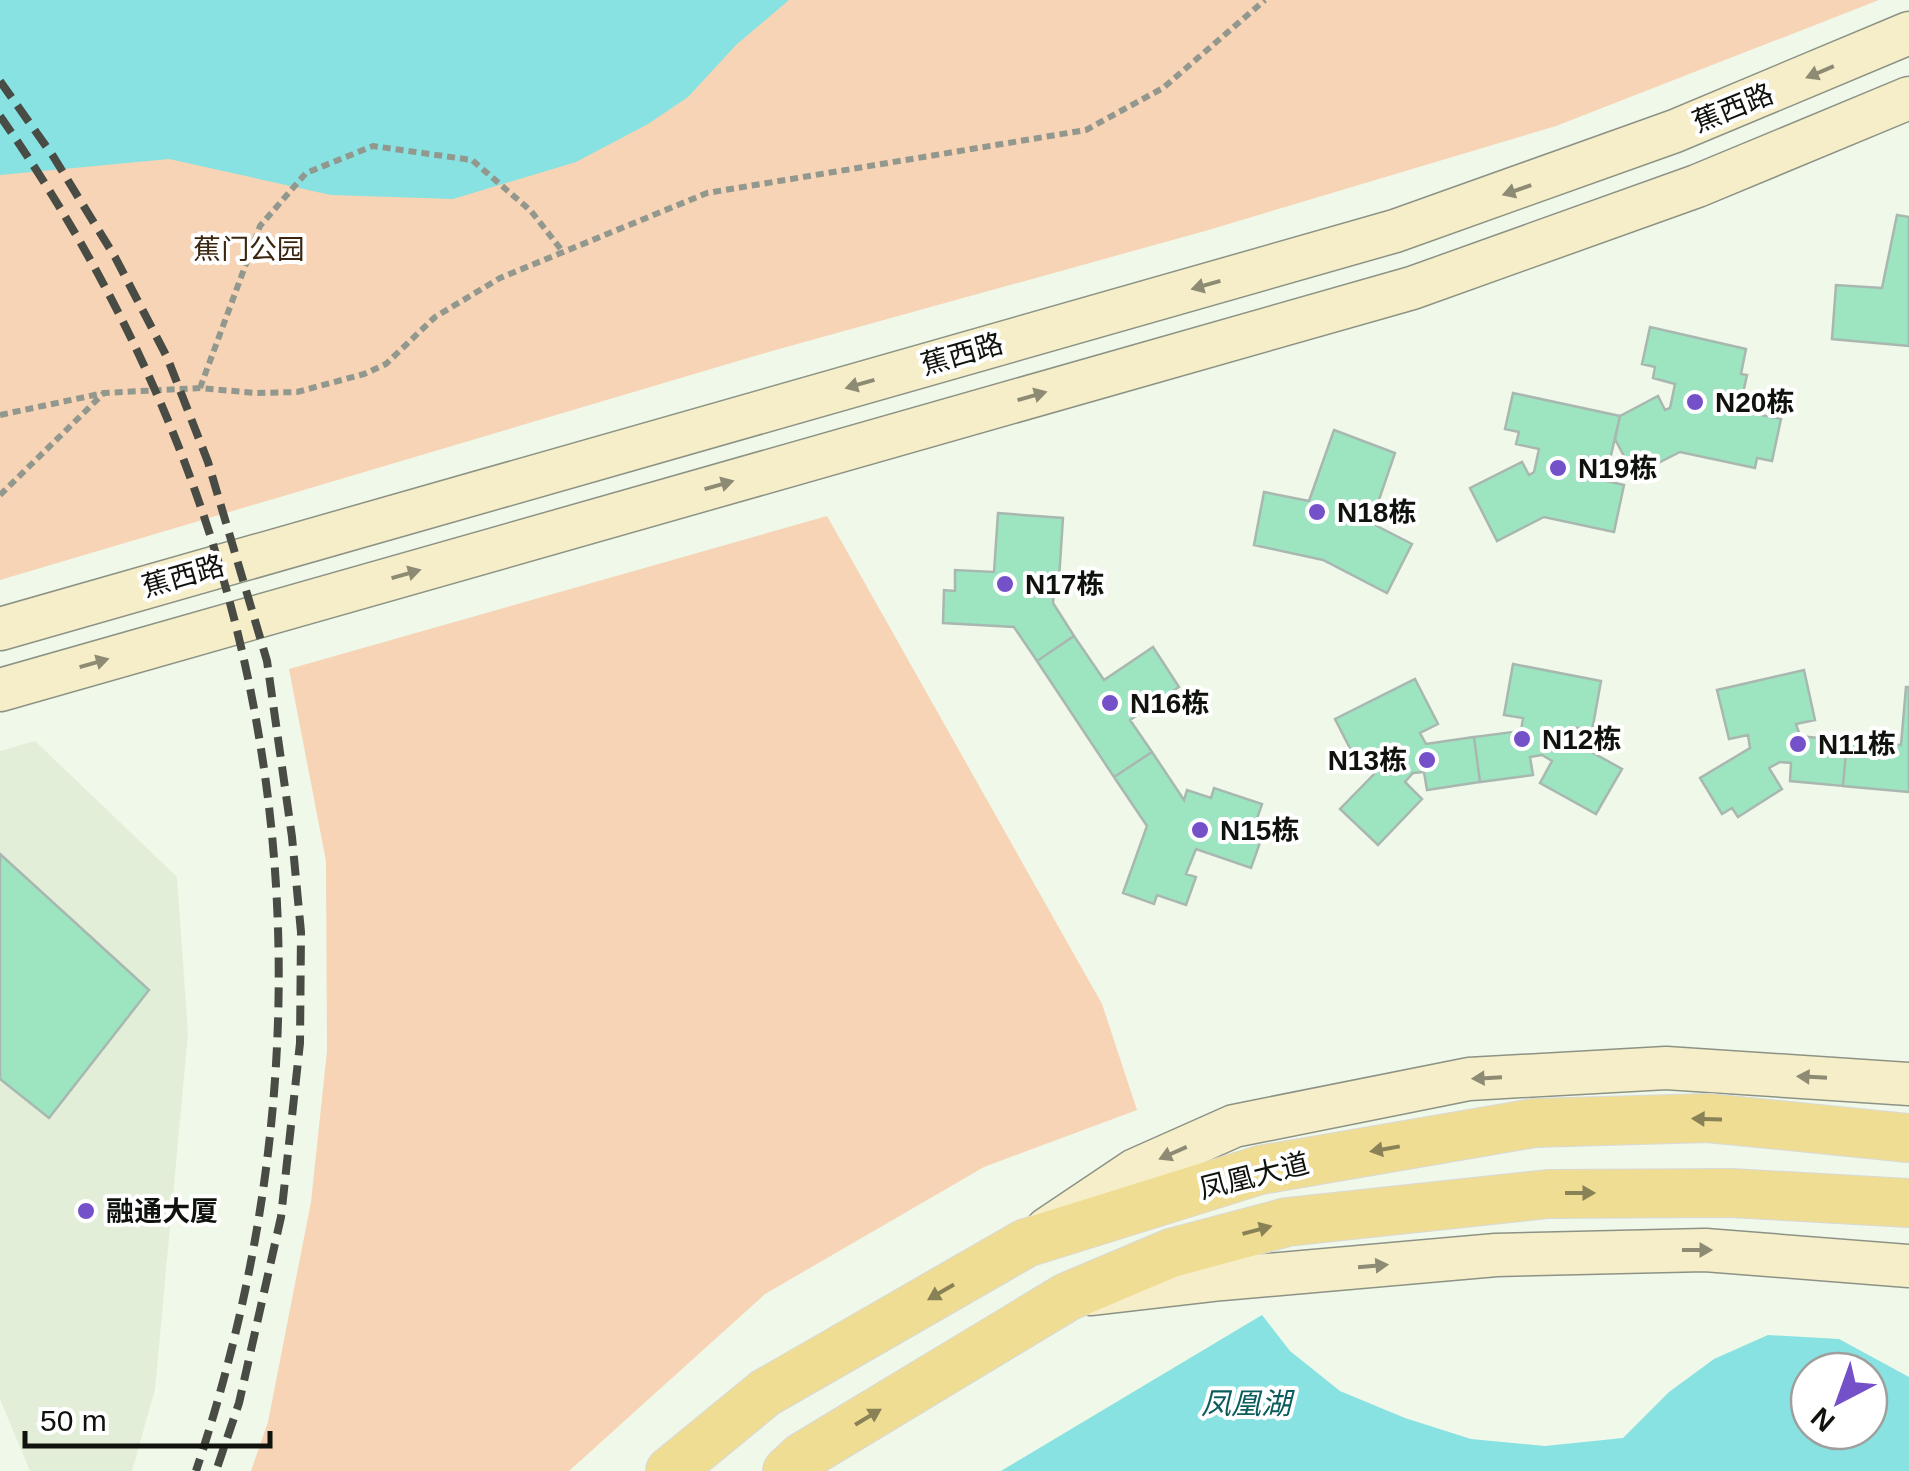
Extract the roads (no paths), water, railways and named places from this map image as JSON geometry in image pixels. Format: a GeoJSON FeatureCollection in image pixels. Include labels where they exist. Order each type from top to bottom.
{"type":"FeatureCollection","features":[{"type":"Feature","properties":{"kind":"main road","name":"凤凰大道"},"geometry":{"type":"LineString","coordinates":[[670,1471],[766,1392],[1026,1244],[1260,1170],[1534,1123],[1708,1118],[1909,1138]]}},
{"type":"Feature","properties":{"kind":"main road","name":"凤凰大道"},"geometry":{"type":"LineString","coordinates":[[786,1471],[802,1457],[1067,1298],[1171,1253],[1287,1222],[1548,1194],[1731,1192],[1909,1203]]}},
{"type":"Feature","properties":{"kind":"street","name":"蕉西路"},"geometry":{"type":"LineString","coordinates":[[0,628],[1395,231],[1675,131],[1909,34]]}},
{"type":"Feature","properties":{"kind":"street"},"geometry":{"type":"LineString","coordinates":[[0,690],[1412,288],[1680,193],[1909,98]]}},
{"type":"Feature","properties":{"kind":"street"},"geometry":{"type":"LineString","coordinates":[[1026,1244],[1135,1170],[1234,1126],[1469,1079],[1666,1068],[1909,1084]]}},
{"type":"Feature","properties":{"kind":"street"},"geometry":{"type":"LineString","coordinates":[[1067,1298],[1222,1279],[1496,1255],[1704,1250],[1909,1266]]}},
{"type":"Feature","properties":{"kind":"water"},"geometry":{"type":"Polygon","coordinates":[[[0,0],[789,0],[736,45],[688,97],[648,124],[576,162],[453,199],[331,195],[169,159],[0,175],[0,0]]]}},
{"type":"Feature","properties":{"kind":"water","name":"凤凰湖"},"geometry":{"type":"Polygon","coordinates":[[[1262,1315],[1290,1351],[1340,1391],[1471,1439],[1545,1446],[1623,1438],[1669,1392],[1714,1359],[1768,1335],[1839,1339],[1861,1351],[1789,1351],[1789,1451],[1889,1451],[1889,1366],[1909,1377],[1909,1471],[1001,1471],[1262,1315]]]}},
{"type":"Feature","properties":{"kind":"railway"},"geometry":{"type":"LineString","coordinates":[[0,81],[53,156],[115,257],[167,357],[208,462],[267,661],[301,932],[300,1043],[281,1217],[239,1403],[216,1471]]}},
{"type":"Feature","properties":{"kind":"railway"},"geometry":{"type":"LineString","coordinates":[[0,116],[97,272],[173,433],[229,600],[264,770],[278,942],[272,1118],[244,1294],[196,1471]]}},
{"type":"Feature","properties":{"kind":"place","name":"N20栋"},"geometry":{"type":"Point","coordinates":[1695,402]}},
{"type":"Feature","properties":{"kind":"place","name":"N19栋"},"geometry":{"type":"Point","coordinates":[1558,468]}},
{"type":"Feature","properties":{"kind":"place","name":"N18栋"},"geometry":{"type":"Point","coordinates":[1317,512]}},
{"type":"Feature","properties":{"kind":"place","name":"N17栋"},"geometry":{"type":"Point","coordinates":[1005,584]}},
{"type":"Feature","properties":{"kind":"place","name":"N16栋"},"geometry":{"type":"Point","coordinates":[1110,703]}},
{"type":"Feature","properties":{"kind":"place","name":"N12栋"},"geometry":{"type":"Point","coordinates":[1522,739]}},
{"type":"Feature","properties":{"kind":"place","name":"N11栋"},"geometry":{"type":"Point","coordinates":[1798,744]}},
{"type":"Feature","properties":{"kind":"place","name":"N13栋"},"geometry":{"type":"Point","coordinates":[1427,760]}},
{"type":"Feature","properties":{"kind":"place","name":"N15栋"},"geometry":{"type":"Point","coordinates":[1200,830]}},
{"type":"Feature","properties":{"kind":"place","name":"融通大厦"},"geometry":{"type":"Point","coordinates":[86,1211]}},
{"type":"Feature","properties":{"kind":"park label","name":"蕉门公园"},"geometry":{"type":"Point","coordinates":[249,249]}}]}
